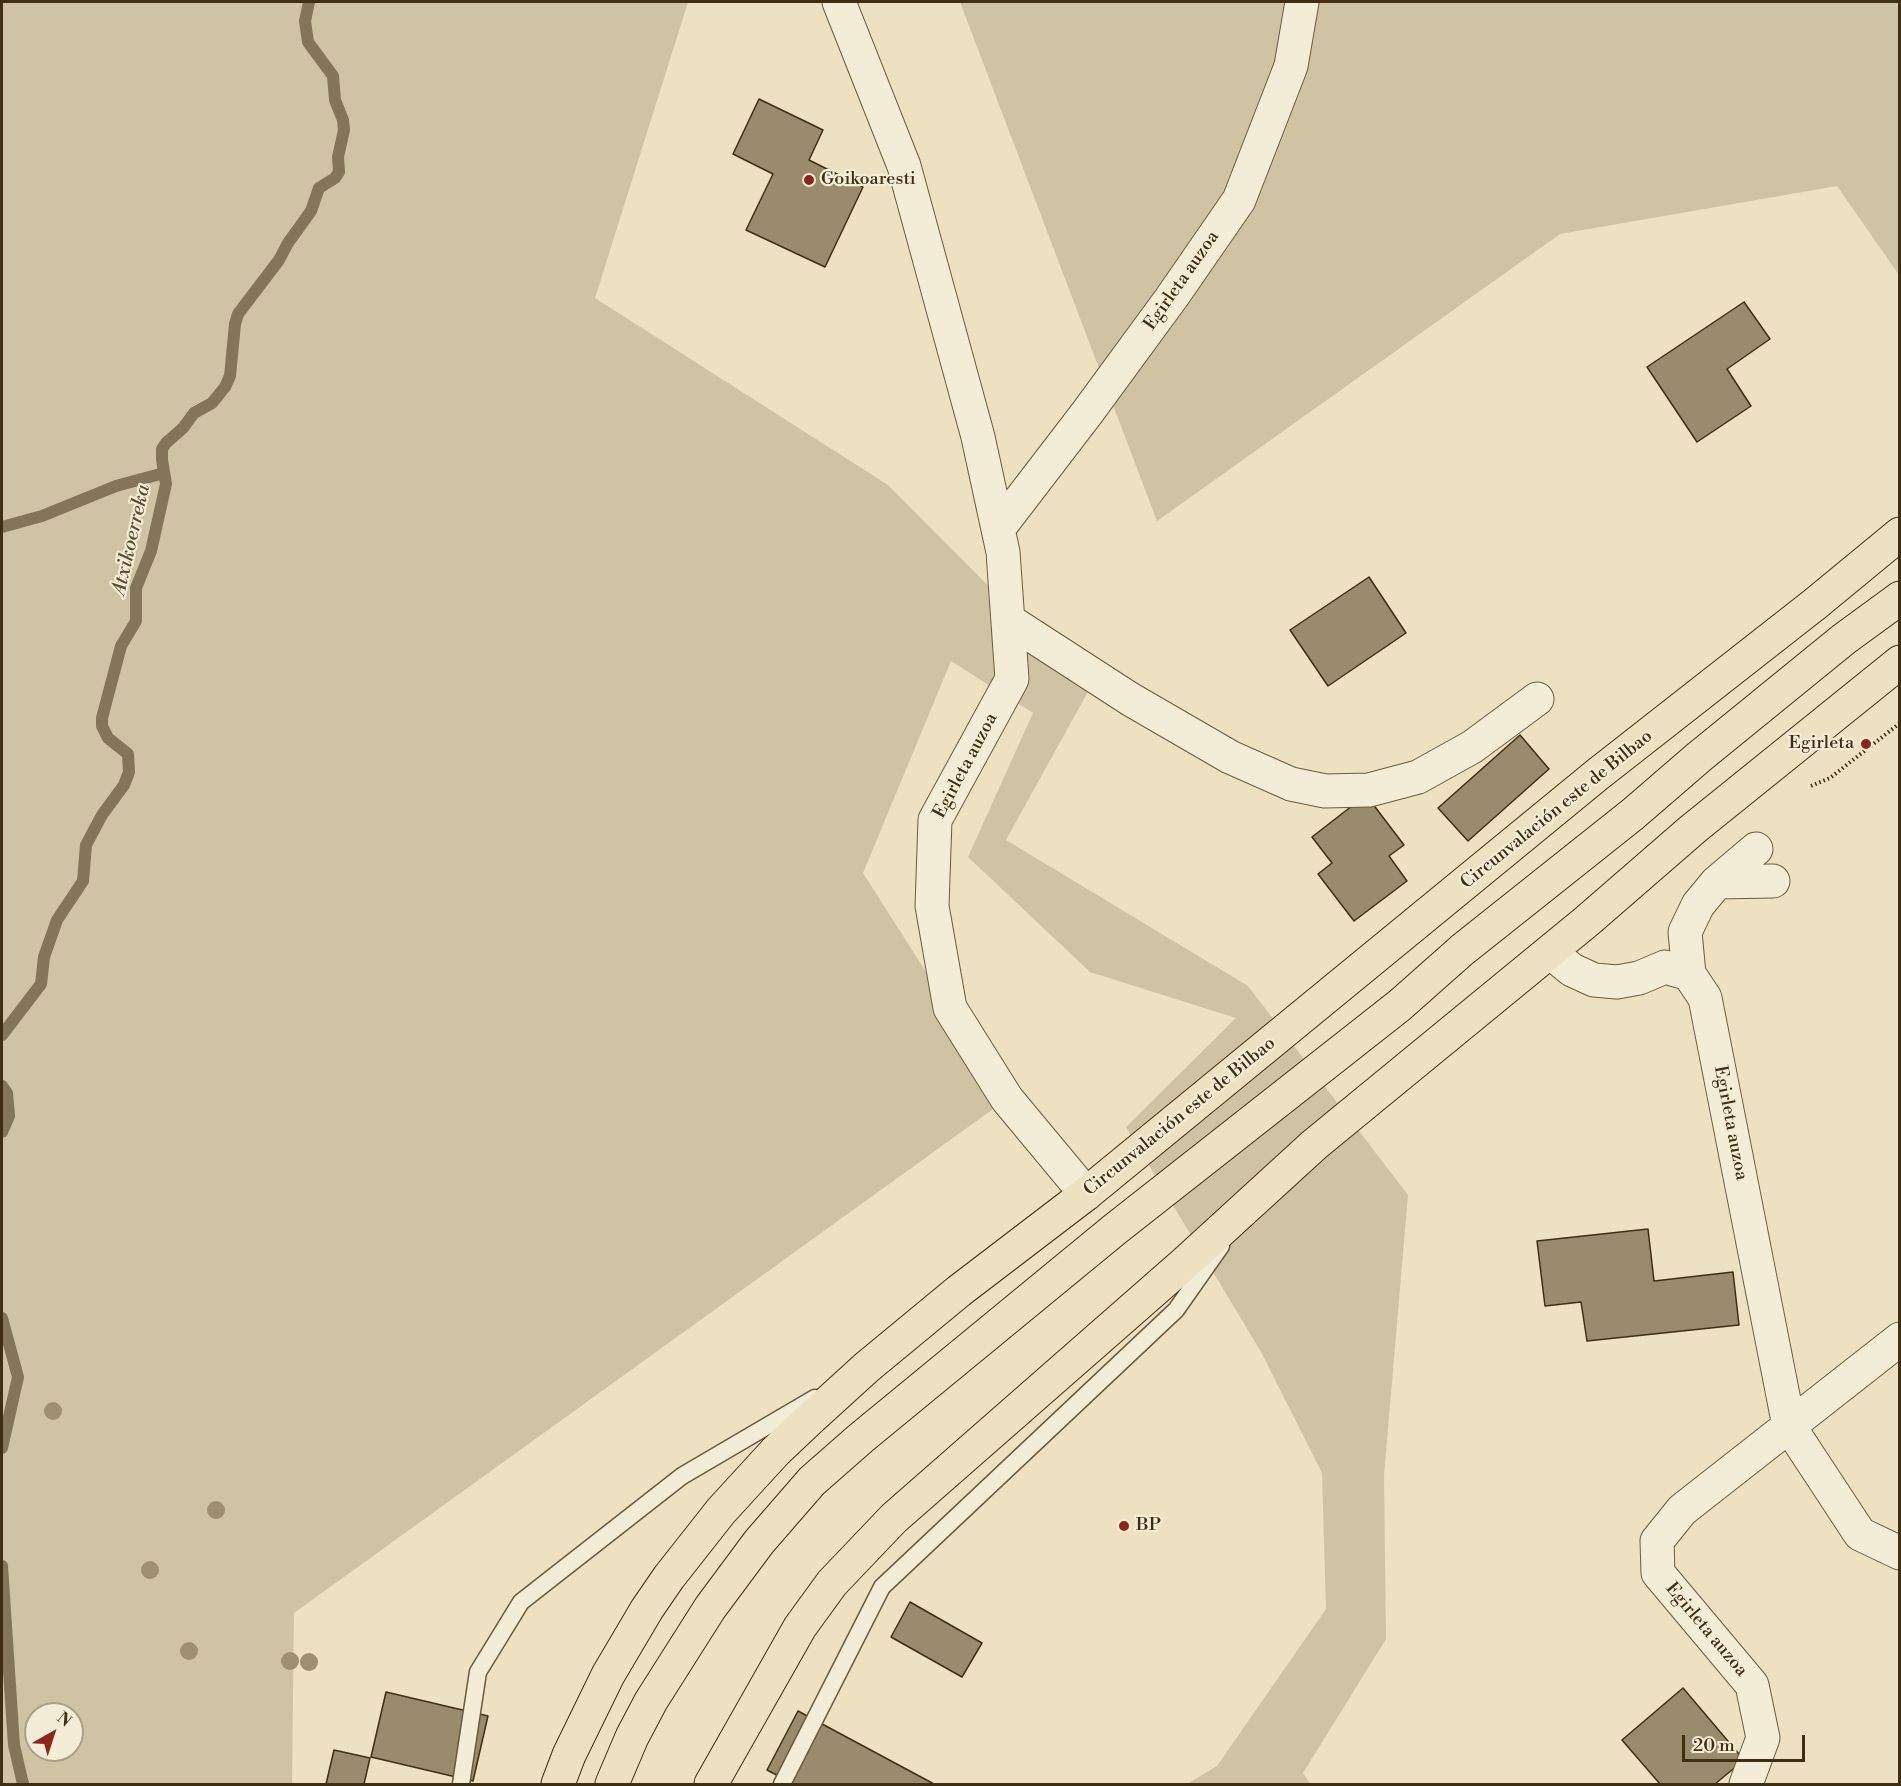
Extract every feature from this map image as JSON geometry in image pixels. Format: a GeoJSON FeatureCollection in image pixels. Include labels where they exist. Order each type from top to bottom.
{"type":"FeatureCollection","features":[{"type":"Feature","properties":{"kind":"main road","name":"Circunvalación este de Bilbao"},"geometry":{"type":"LineString","coordinates":[[558,1785],[569,1755],[608,1675],[647,1609],[721,1511],[776,1451],[867,1367],[959,1292],[1086,1194],[1598,774],[1815,604],[1899,534]]}},
{"type":"Feature","properties":{"kind":"main road"},"geometry":{"type":"LineString","coordinates":[[612,1785],[632,1737],[651,1701],[710,1608],[759,1542],[813,1481],[861,1438],[1114,1230],[1400,1005],[1462,950],[1633,814],[1717,742],[1844,639],[1899,598]]}},
{"type":"Feature","properties":{"kind":"main road"},"geometry":{"type":"LineString","coordinates":[[711,1785],[800,1627],[832,1583],[894,1518],[1176,1271],[1314,1145],[1550,952],[1693,829],[1899,662]]}},
{"type":"Feature","properties":{"kind":"street","name":"Egirleta auzoa"},"geometry":{"type":"LineString","coordinates":[[839,2],[904,166],[978,437],[1003,552],[1012,679],[935,820],[932,906],[950,1008],[1007,1099],[1086,1194]]}},
{"type":"Feature","properties":{"kind":"street","name":"Egirleta auzoa"},"geometry":{"type":"LineString","coordinates":[[998,529],[1087,413],[1239,200],[1291,66],[1302,2]]}},
{"type":"Feature","properties":{"kind":"street"},"geometry":{"type":"LineString","coordinates":[[1008,620],[1130,699],[1230,757],[1291,784],[1325,791],[1370,790],[1418,777],[1472,747],[1537,699]]}},
{"type":"Feature","properties":{"kind":"street"},"geometry":{"type":"LineString","coordinates":[[1550,952],[1572,970],[1594,980],[1617,982],[1639,978],[1665,967],[1689,974],[1685,932],[1698,905],[1717,882],[1756,849]]}},
{"type":"Feature","properties":{"kind":"street"},"geometry":{"type":"LineString","coordinates":[[1717,882],[1773,881]]}},
{"type":"Feature","properties":{"kind":"street","name":"Egirleta auzoa"},"geometry":{"type":"LineString","coordinates":[[1689,974],[1705,998],[1789,1426],[1860,1534],[1899,1553]]}},
{"type":"Feature","properties":{"kind":"street","name":"Egirleta auzoa"},"geometry":{"type":"LineString","coordinates":[[1746,1785],[1763,1738],[1752,1684],[1658,1573],[1657,1540],[1682,1510],[1899,1339]]}},
{"type":"Feature","properties":{"kind":"lane"},"geometry":{"type":"LineString","coordinates":[[782,1785],[882,1587],[1176,1310],[1254,1200]]}},
{"type":"Feature","properties":{"kind":"lane"},"geometry":{"type":"LineString","coordinates":[[461,1785],[478,1672],[521,1602],[682,1476],[867,1367]]}},
{"type":"Feature","properties":{"kind":"shaded area"},"geometry":{"type":"Polygon","coordinates":[[[2,2],[688,2],[595,298],[888,485],[1090,688],[1006,840],[1248,986],[1408,1195],[1384,1475],[1386,1639],[1303,1773],[1310,1784],[1187,1784],[1217,1766],[1326,1609],[1322,1473],[1261,1352],[1126,1127],[1236,1018],[1090,972],[968,857],[1033,713],[951,661],[863,873],[1007,1099],[294,1613],[292,1784],[2,1784],[2,2]]]}},
{"type":"Feature","properties":{"kind":"shaded area"},"geometry":{"type":"Polygon","coordinates":[[[960,2],[1899,2],[1899,275],[1837,186],[1560,234],[1157,521],[960,2]]]}},
{"type":"Feature","properties":{"kind":"building","name":"Goikoaresti"},"geometry":{"type":"Polygon","coordinates":[[[759,99],[823,130],[809,160],[863,187],[825,267],[746,230],[773,174],[733,154],[759,99]]]}},
{"type":"Feature","properties":{"kind":"building"},"geometry":{"type":"Polygon","coordinates":[[[1744,302],[1770,339],[1727,369],[1751,406],[1697,442],[1647,367],[1744,302]]]}},
{"type":"Feature","properties":{"kind":"building"},"geometry":{"type":"Polygon","coordinates":[[[1369,577],[1406,633],[1328,686],[1290,630],[1369,577]]]}},
{"type":"Feature","properties":{"kind":"building"},"geometry":{"type":"Polygon","coordinates":[[[1520,735],[1549,769],[1468,841],[1438,808],[1520,735]]]}},
{"type":"Feature","properties":{"kind":"building"},"geometry":{"type":"Polygon","coordinates":[[[1366,795],[1404,845],[1389,856],[1407,881],[1354,921],[1318,874],[1332,863],[1312,837],[1366,795]]]}},
{"type":"Feature","properties":{"kind":"building"},"geometry":{"type":"Polygon","coordinates":[[[1648,1229],[1654,1281],[1733,1272],[1739,1325],[1587,1341],[1581,1302],[1545,1306],[1537,1241],[1648,1229]]]}},
{"type":"Feature","properties":{"kind":"building"},"geometry":{"type":"Polygon","coordinates":[[[910,1602],[982,1643],[962,1677],[891,1637],[910,1602]]]}},
{"type":"Feature","properties":{"kind":"building"},"geometry":{"type":"Polygon","coordinates":[[[1683,1688],[1744,1760],[1715,1784],[1660,1784],[1622,1740],[1683,1688]]]}},
{"type":"Feature","properties":{"kind":"building"},"geometry":{"type":"Polygon","coordinates":[[[386,1692],[488,1716],[473,1781],[371,1757],[386,1692]]]}},
{"type":"Feature","properties":{"kind":"building"},"geometry":{"type":"Polygon","coordinates":[[[798,1711],[934,1784],[794,1784],[767,1770],[798,1711]]]}},
{"type":"Feature","properties":{"kind":"building"},"geometry":{"type":"Polygon","coordinates":[[[334,1750],[370,1758],[364,1784],[326,1784],[334,1750]]]}},
{"type":"Feature","properties":{"kind":"waterway","name":"Atxikoerreka"},"geometry":{"type":"LineString","coordinates":[[2,1035],[41,984],[44,957],[57,920],[83,881],[86,845],[102,815],[124,785],[129,772],[128,754],[108,738],[102,726],[102,718],[121,646],[136,621],[136,588],[151,551],[166,484],[162,449],[194,413],[212,403],[225,387],[230,376],[238,314],[279,260],[311,211],[319,188],[335,178],[339,172],[338,157],[344,130],[343,120],[335,100],[333,76],[308,42],[305,21],[309,2]]}},
{"type":"Feature","properties":{"kind":"waterway"},"geometry":{"type":"LineString","coordinates":[[2,527],[42,516],[116,486],[164,473]]}},
{"type":"Feature","properties":{"kind":"waterway","name":"Atxikoerreka"},"geometry":{"type":"LineString","coordinates":[[2,1086],[7,1093],[9,1116],[2,1132]]}},
{"type":"Feature","properties":{"kind":"waterway","name":"Atxikoerreka"},"geometry":{"type":"LineString","coordinates":[[2,1318],[18,1377],[2,1448]]}},
{"type":"Feature","properties":{"kind":"waterway","name":"Atxikoerreka"},"geometry":{"type":"LineString","coordinates":[[2,1566],[14,1745],[23,1784]]}},
{"type":"Feature","properties":{"kind":"place","name":"Goikoaresti"},"geometry":{"type":"Point","coordinates":[809,180]}},
{"type":"Feature","properties":{"kind":"place","name":"Egirleta"},"geometry":{"type":"Point","coordinates":[1866,744]}},
{"type":"Feature","properties":{"kind":"place","name":"BP"},"geometry":{"type":"Point","coordinates":[1124,1526]}}]}
